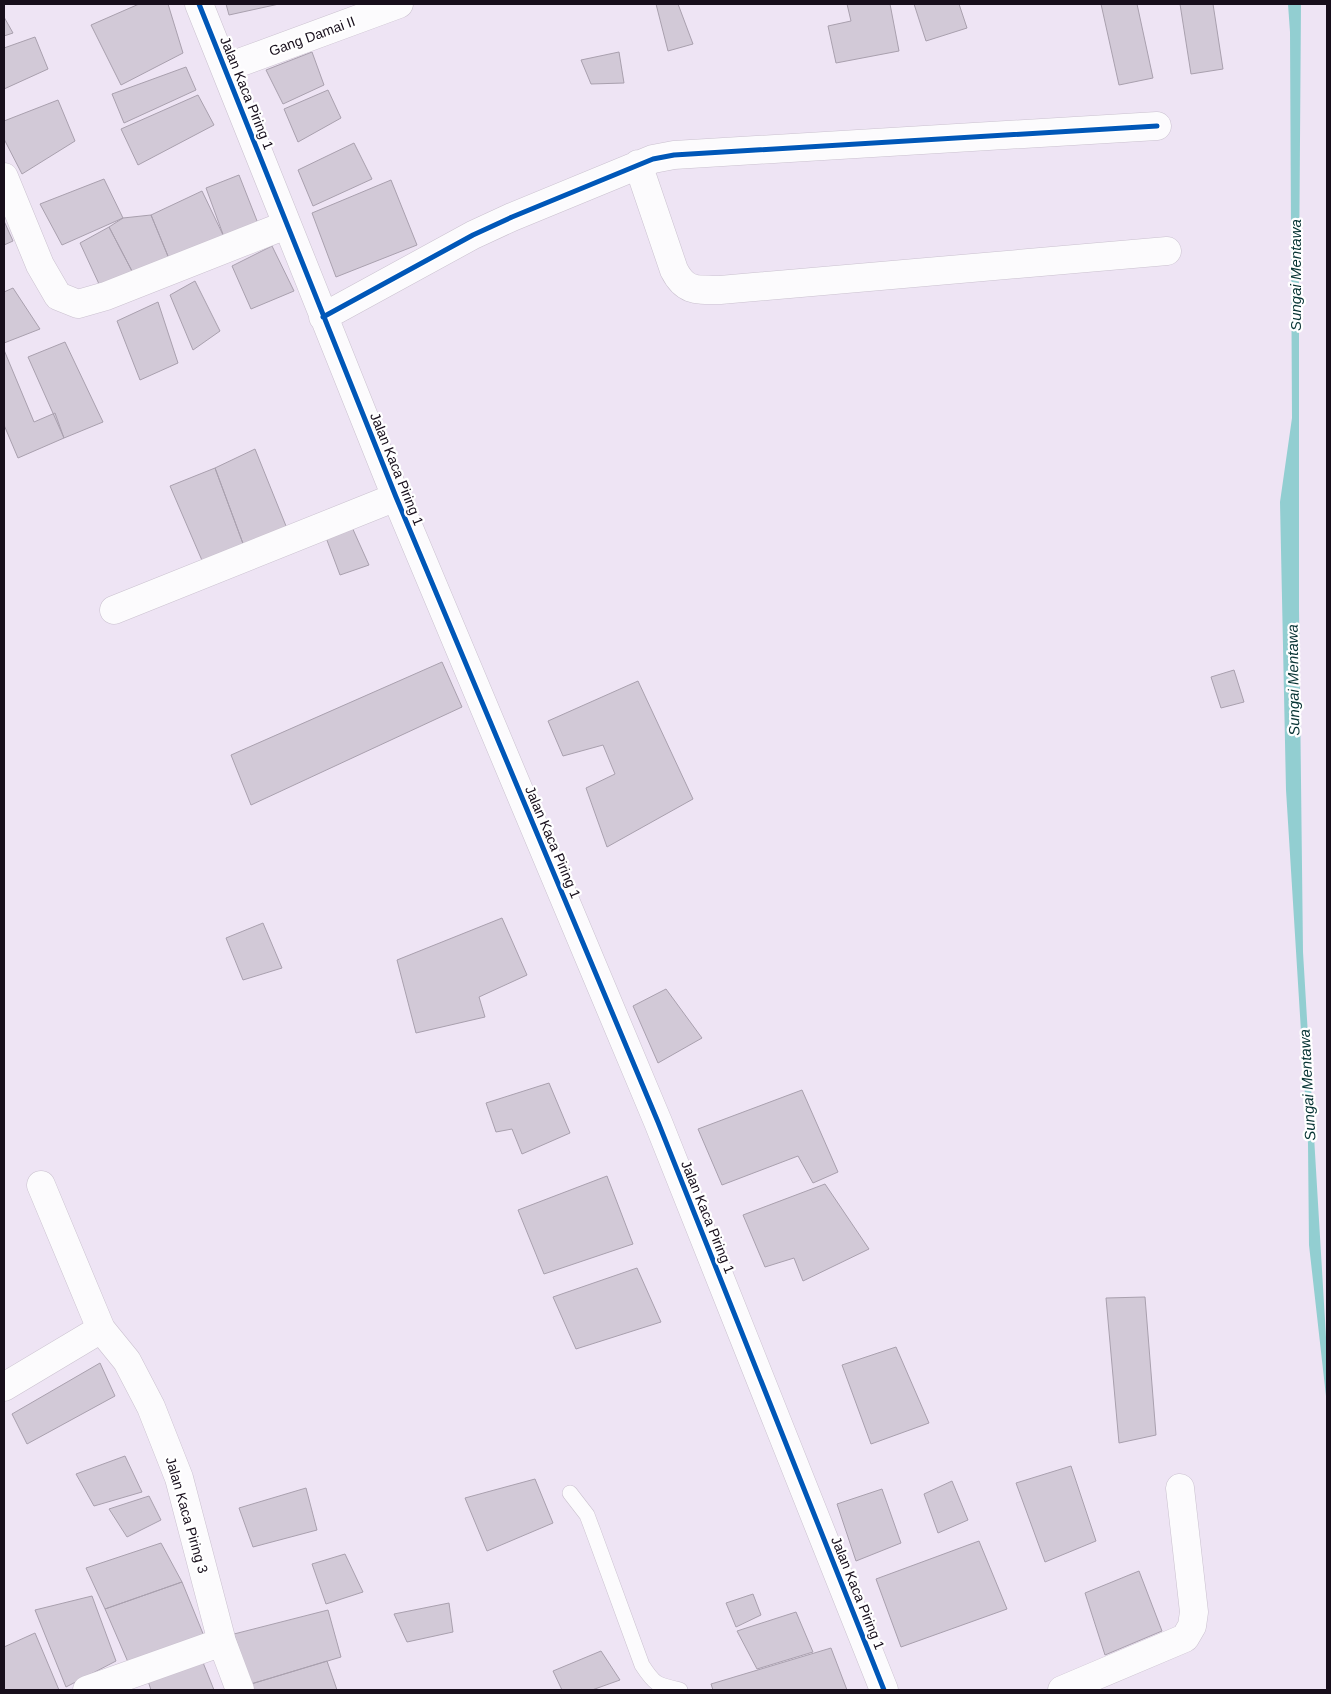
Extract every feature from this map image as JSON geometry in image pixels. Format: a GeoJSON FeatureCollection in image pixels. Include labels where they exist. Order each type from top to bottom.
{"type":"FeatureCollection","features":[{"type":"Feature","properties":{"kind":"street","name":"Jalan Kaca Piring 1"},"geometry":{"type":"LineString","coordinates":[[199,4],[396,497],[654,1113],[884,1690]]}},
{"type":"Feature","properties":{"kind":"street","name":"Gang Damai II"},"geometry":{"type":"LineString","coordinates":[[224,68],[399,4]]}},
{"type":"Feature","properties":{"kind":"street"},"geometry":{"type":"LineString","coordinates":[[323,317],[512,217],[638,164],[674,155],[1157,126]]}},
{"type":"Feature","properties":{"kind":"street"},"geometry":{"type":"LineString","coordinates":[[638,164],[674,270],[680,280],[692,288],[720,290],[1166,251]]}},
{"type":"Feature","properties":{"kind":"street"},"geometry":{"type":"LineString","coordinates":[[4,177],[40,265],[58,296],[78,304],[106,296],[286,224]]}},
{"type":"Feature","properties":{"kind":"street"},"geometry":{"type":"LineString","coordinates":[[114,610],[396,497]]}},
{"type":"Feature","properties":{"kind":"street","name":"Jalan Kaca Piring 3"},"geometry":{"type":"LineString","coordinates":[[41,1185],[101,1329],[127,1361],[151,1407],[179,1478],[222,1642],[240,1690]]}},
{"type":"Feature","properties":{"kind":"street"},"geometry":{"type":"LineString","coordinates":[[4,1387],[101,1329]]}},
{"type":"Feature","properties":{"kind":"street"},"geometry":{"type":"LineString","coordinates":[[1062,1690],[1185,1638],[1192,1626],[1194,1612],[1180,1488]]}},
{"type":"Feature","properties":{"kind":"street"},"geometry":{"type":"LineString","coordinates":[[88,1690],[222,1642]]}},
{"type":"Feature","properties":{"kind":"lane"},"geometry":{"type":"LineString","coordinates":[[570,1493],[587,1515],[642,1665],[650,1678],[660,1686],[680,1690]]}},
{"type":"Feature","properties":{"kind":"water","name":"Sungai Mentawa"},"geometry":{"type":"Polygon","coordinates":[[[1288,4],[1301,4],[1299,610],[1303,952],[1327,1354],[1327,1405],[1309,1245],[1308,1144],[1286,790],[1280,502],[1292,418],[1290,32],[1288,4]]]}},
{"type":"Feature","properties":{"kind":"building"},"geometry":{"type":"Polygon","coordinates":[[[139,4],[168,4],[183,53],[121,85],[91,25],[139,4]]]}},
{"type":"Feature","properties":{"kind":"building"},"geometry":{"type":"Polygon","coordinates":[[[226,4],[279,4],[229,15],[226,4]]]}},
{"type":"Feature","properties":{"kind":"building"},"geometry":{"type":"Polygon","coordinates":[[[656,4],[678,4],[693,44],[668,51],[656,4]]]}},
{"type":"Feature","properties":{"kind":"building"},"geometry":{"type":"Polygon","coordinates":[[[847,4],[890,4],[899,51],[836,63],[828,26],[851,21],[847,4]]]}},
{"type":"Feature","properties":{"kind":"building"},"geometry":{"type":"Polygon","coordinates":[[[914,4],[959,4],[967,28],[926,41],[914,4]]]}},
{"type":"Feature","properties":{"kind":"building"},"geometry":{"type":"Polygon","coordinates":[[[1101,4],[1137,4],[1153,78],[1119,85],[1101,4]]]}},
{"type":"Feature","properties":{"kind":"building"},"geometry":{"type":"Polygon","coordinates":[[[1180,4],[1213,4],[1223,69],[1191,74],[1180,4]]]}},
{"type":"Feature","properties":{"kind":"building"},"geometry":{"type":"Polygon","coordinates":[[[4,17],[13,33],[4,36],[4,17]]]}},
{"type":"Feature","properties":{"kind":"building"},"geometry":{"type":"Polygon","coordinates":[[[35,37],[48,69],[4,89],[4,48],[35,37]]]}},
{"type":"Feature","properties":{"kind":"building"},"geometry":{"type":"Polygon","coordinates":[[[312,52],[324,85],[283,104],[266,70],[312,52]]]}},
{"type":"Feature","properties":{"kind":"building"},"geometry":{"type":"Polygon","coordinates":[[[619,52],[624,83],[591,84],[581,60],[619,52]]]}},
{"type":"Feature","properties":{"kind":"building"},"geometry":{"type":"Polygon","coordinates":[[[186,67],[196,90],[124,123],[112,94],[186,67]]]}},
{"type":"Feature","properties":{"kind":"building"},"geometry":{"type":"Polygon","coordinates":[[[328,90],[341,118],[298,142],[284,109],[328,90]]]}},
{"type":"Feature","properties":{"kind":"building"},"geometry":{"type":"Polygon","coordinates":[[[198,95],[214,125],[138,165],[121,129],[198,95]]]}},
{"type":"Feature","properties":{"kind":"building"},"geometry":{"type":"Polygon","coordinates":[[[58,100],[75,141],[22,174],[4,139],[4,121],[58,100]]]}},
{"type":"Feature","properties":{"kind":"building"},"geometry":{"type":"Polygon","coordinates":[[[354,143],[372,179],[313,206],[298,170],[354,143]]]}},
{"type":"Feature","properties":{"kind":"building"},"geometry":{"type":"Polygon","coordinates":[[[239,175],[259,226],[224,237],[206,188],[239,175]]]}},
{"type":"Feature","properties":{"kind":"building"},"geometry":{"type":"Polygon","coordinates":[[[104,179],[123,218],[62,245],[40,204],[104,179]]]}},
{"type":"Feature","properties":{"kind":"building"},"geometry":{"type":"Polygon","coordinates":[[[391,180],[417,245],[336,277],[312,213],[391,180]]]}},
{"type":"Feature","properties":{"kind":"building"},"geometry":{"type":"Polygon","coordinates":[[[202,191],[224,237],[170,261],[151,215],[202,191]]]}},
{"type":"Feature","properties":{"kind":"building"},"geometry":{"type":"Polygon","coordinates":[[[151,215],[170,261],[133,273],[109,227],[123,218],[151,215]]]}},
{"type":"Feature","properties":{"kind":"building"},"geometry":{"type":"Polygon","coordinates":[[[4,221],[13,241],[4,245],[4,221]]]}},
{"type":"Feature","properties":{"kind":"building"},"geometry":{"type":"Polygon","coordinates":[[[109,227],[133,273],[99,284],[80,243],[109,227]]]}},
{"type":"Feature","properties":{"kind":"building"},"geometry":{"type":"Polygon","coordinates":[[[272,246],[294,291],[251,309],[232,266],[272,246]]]}},
{"type":"Feature","properties":{"kind":"building"},"geometry":{"type":"Polygon","coordinates":[[[195,281],[220,331],[193,350],[170,295],[195,281]]]}},
{"type":"Feature","properties":{"kind":"building"},"geometry":{"type":"Polygon","coordinates":[[[13,288],[40,329],[4,343],[4,292],[13,288]]]}},
{"type":"Feature","properties":{"kind":"building"},"geometry":{"type":"Polygon","coordinates":[[[158,302],[178,363],[140,380],[117,321],[158,302]]]}},
{"type":"Feature","properties":{"kind":"building"},"geometry":{"type":"Polygon","coordinates":[[[65,342],[103,422],[64,438],[28,357],[65,342]]]}},
{"type":"Feature","properties":{"kind":"building"},"geometry":{"type":"Polygon","coordinates":[[[4,350],[34,422],[55,413],[64,438],[18,458],[4,425],[4,350]]]}},
{"type":"Feature","properties":{"kind":"building"},"geometry":{"type":"Polygon","coordinates":[[[255,449],[286,526],[245,549],[215,468],[255,449]]]}},
{"type":"Feature","properties":{"kind":"building"},"geometry":{"type":"Polygon","coordinates":[[[215,468],[245,549],[204,565],[170,486],[215,468]]]}},
{"type":"Feature","properties":{"kind":"building"},"geometry":{"type":"Polygon","coordinates":[[[351,525],[369,565],[340,575],[325,535],[351,525]]]}},
{"type":"Feature","properties":{"kind":"building"},"geometry":{"type":"Polygon","coordinates":[[[442,662],[462,707],[251,805],[231,755],[442,662]]]}},
{"type":"Feature","properties":{"kind":"building"},"geometry":{"type":"Polygon","coordinates":[[[1234,670],[1244,702],[1221,708],[1211,677],[1234,670]]]}},
{"type":"Feature","properties":{"kind":"building"},"geometry":{"type":"Polygon","coordinates":[[[638,681],[693,799],[607,847],[586,788],[615,774],[603,745],[563,756],[548,721],[638,681]]]}},
{"type":"Feature","properties":{"kind":"building"},"geometry":{"type":"Polygon","coordinates":[[[502,918],[527,975],[479,997],[485,1017],[416,1033],[397,960],[502,918]]]}},
{"type":"Feature","properties":{"kind":"building"},"geometry":{"type":"Polygon","coordinates":[[[263,923],[282,968],[243,980],[226,938],[263,923]]]}},
{"type":"Feature","properties":{"kind":"building"},"geometry":{"type":"Polygon","coordinates":[[[666,989],[702,1038],[658,1063],[633,1006],[666,989]]]}},
{"type":"Feature","properties":{"kind":"building"},"geometry":{"type":"Polygon","coordinates":[[[549,1083],[570,1133],[522,1154],[512,1129],[496,1132],[486,1103],[549,1083]]]}},
{"type":"Feature","properties":{"kind":"building"},"geometry":{"type":"Polygon","coordinates":[[[802,1090],[838,1172],[813,1183],[798,1156],[722,1185],[698,1129],[802,1090]]]}},
{"type":"Feature","properties":{"kind":"building"},"geometry":{"type":"Polygon","coordinates":[[[607,1176],[633,1244],[544,1274],[518,1210],[607,1176]]]}},
{"type":"Feature","properties":{"kind":"building"},"geometry":{"type":"Polygon","coordinates":[[[825,1184],[869,1249],[803,1281],[794,1258],[765,1267],[743,1215],[825,1184]]]}},
{"type":"Feature","properties":{"kind":"building"},"geometry":{"type":"Polygon","coordinates":[[[637,1268],[661,1322],[576,1349],[553,1297],[637,1268]]]}},
{"type":"Feature","properties":{"kind":"building"},"geometry":{"type":"Polygon","coordinates":[[[1145,1297],[1156,1435],[1119,1443],[1106,1298],[1145,1297]]]}},
{"type":"Feature","properties":{"kind":"building"},"geometry":{"type":"Polygon","coordinates":[[[896,1347],[929,1423],[871,1444],[842,1365],[896,1347]]]}},
{"type":"Feature","properties":{"kind":"building"},"geometry":{"type":"Polygon","coordinates":[[[100,1363],[115,1396],[27,1444],[12,1414],[100,1363]]]}},
{"type":"Feature","properties":{"kind":"building"},"geometry":{"type":"Polygon","coordinates":[[[125,1456],[142,1492],[94,1506],[76,1474],[125,1456]]]}},
{"type":"Feature","properties":{"kind":"building"},"geometry":{"type":"Polygon","coordinates":[[[1071,1466],[1096,1541],[1045,1562],[1016,1483],[1071,1466]]]}},
{"type":"Feature","properties":{"kind":"building"},"geometry":{"type":"Polygon","coordinates":[[[535,1479],[553,1523],[487,1551],[465,1498],[535,1479]]]}},
{"type":"Feature","properties":{"kind":"building"},"geometry":{"type":"Polygon","coordinates":[[[952,1481],[968,1520],[938,1533],[924,1494],[952,1481]]]}},
{"type":"Feature","properties":{"kind":"building"},"geometry":{"type":"Polygon","coordinates":[[[306,1488],[317,1530],[253,1547],[239,1508],[306,1488]]]}},
{"type":"Feature","properties":{"kind":"building"},"geometry":{"type":"Polygon","coordinates":[[[882,1489],[901,1543],[856,1561],[837,1504],[882,1489]]]}},
{"type":"Feature","properties":{"kind":"building"},"geometry":{"type":"Polygon","coordinates":[[[149,1496],[161,1520],[127,1537],[109,1509],[149,1496]]]}},
{"type":"Feature","properties":{"kind":"building"},"geometry":{"type":"Polygon","coordinates":[[[979,1541],[1007,1609],[901,1647],[876,1579],[979,1541]]]}},
{"type":"Feature","properties":{"kind":"building"},"geometry":{"type":"Polygon","coordinates":[[[161,1543],[182,1582],[105,1609],[86,1568],[161,1543]]]}},
{"type":"Feature","properties":{"kind":"building"},"geometry":{"type":"Polygon","coordinates":[[[345,1554],[363,1592],[326,1604],[312,1564],[345,1554]]]}},
{"type":"Feature","properties":{"kind":"building"},"geometry":{"type":"Polygon","coordinates":[[[1139,1571],[1162,1631],[1105,1655],[1085,1593],[1139,1571]]]}},
{"type":"Feature","properties":{"kind":"building"},"geometry":{"type":"Polygon","coordinates":[[[182,1582],[206,1641],[131,1669],[105,1609],[182,1582]]]}},
{"type":"Feature","properties":{"kind":"building"},"geometry":{"type":"Polygon","coordinates":[[[753,1594],[761,1615],[736,1627],[726,1603],[753,1594]]]}},
{"type":"Feature","properties":{"kind":"building"},"geometry":{"type":"Polygon","coordinates":[[[92,1596],[116,1661],[66,1687],[35,1610],[92,1596]]]}},
{"type":"Feature","properties":{"kind":"building"},"geometry":{"type":"Polygon","coordinates":[[[449,1603],[453,1632],[407,1642],[394,1614],[449,1603]]]}},
{"type":"Feature","properties":{"kind":"building"},"geometry":{"type":"Polygon","coordinates":[[[328,1610],[341,1657],[251,1684],[234,1634],[328,1610]]]}},
{"type":"Feature","properties":{"kind":"building"},"geometry":{"type":"Polygon","coordinates":[[[796,1612],[813,1652],[757,1669],[737,1631],[796,1612]]]}},
{"type":"Feature","properties":{"kind":"building"},"geometry":{"type":"Polygon","coordinates":[[[35,1633],[59,1690],[4,1690],[4,1647],[35,1633]]]}},
{"type":"Feature","properties":{"kind":"building"},"geometry":{"type":"Polygon","coordinates":[[[831,1648],[847,1690],[713,1690],[711,1684],[831,1648]]]}},
{"type":"Feature","properties":{"kind":"building"},"geometry":{"type":"Polygon","coordinates":[[[601,1651],[620,1680],[592,1690],[562,1690],[553,1671],[601,1651]]]}},
{"type":"Feature","properties":{"kind":"building"},"geometry":{"type":"Polygon","coordinates":[[[200,1655],[214,1690],[151,1690],[145,1672],[200,1655]]]}},
{"type":"Feature","properties":{"kind":"building"},"geometry":{"type":"Polygon","coordinates":[[[327,1661],[337,1690],[253,1690],[251,1684],[327,1661]]]}},
{"type":"Feature","properties":{"kind":"cycle path"},"geometry":{"type":"LineString","coordinates":[[199,4],[396,497],[658,1122],[884,1690]]}},
{"type":"Feature","properties":{"kind":"cycle path"},"geometry":{"type":"LineString","coordinates":[[323,317],[473,235],[653,159],[674,155],[1157,126]]}}]}
